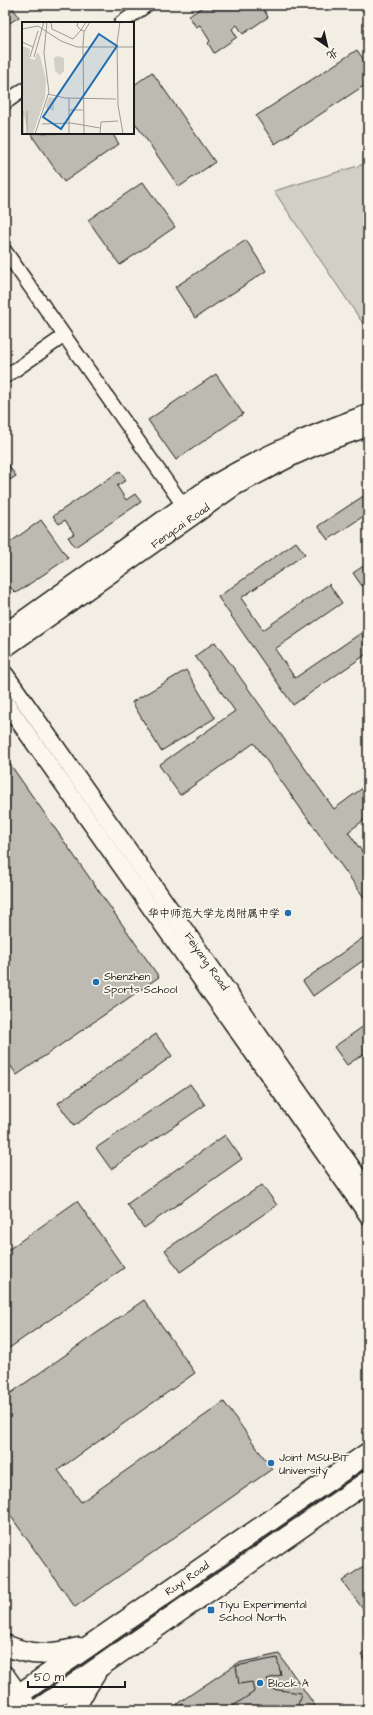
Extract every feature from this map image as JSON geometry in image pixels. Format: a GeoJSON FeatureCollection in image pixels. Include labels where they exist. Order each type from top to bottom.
{"type":"FeatureCollection","features":[{"type":"Feature","properties":{"kind":"main road","name":"Ruyi Road"},"geometry":{"type":"LineString","coordinates":[[18,1703],[89,1645],[368,1453]]}},
{"type":"Feature","properties":{"kind":"main road"},"geometry":{"type":"LineString","coordinates":[[37,1710],[368,1481]]}},
{"type":"Feature","properties":{"kind":"main road"},"geometry":{"type":"LineString","coordinates":[[5,1645],[21,1652],[58,1654],[89,1645]]}},
{"type":"Feature","properties":{"kind":"main road"},"geometry":{"type":"LineString","coordinates":[[74,1710],[101,1665]]}},
{"type":"Feature","properties":{"kind":"main road"},"geometry":{"type":"LineString","coordinates":[[5,1675],[18,1703]]}},
{"type":"Feature","properties":{"kind":"street"},"geometry":{"type":"LineString","coordinates":[[122,22],[147,5]]}},
{"type":"Feature","properties":{"kind":"street"},"geometry":{"type":"LineString","coordinates":[[5,103],[22,91]]}},
{"type":"Feature","properties":{"kind":"street"},"geometry":{"type":"LineString","coordinates":[[5,251],[183,505]]}},
{"type":"Feature","properties":{"kind":"street"},"geometry":{"type":"LineString","coordinates":[[5,377],[64,336]]}},
{"type":"Feature","properties":{"kind":"street","name":"Fengcai Road"},"geometry":{"type":"LineString","coordinates":[[5,632],[183,505],[230,474],[266,454],[315,432],[368,413]]}},
{"type":"Feature","properties":{"kind":"street","name":"Fengcai Road"},"geometry":{"type":"LineString","coordinates":[[5,649],[235,487],[295,456],[368,428]]}},
{"type":"Feature","properties":{"kind":"street","name":"Feiyang Road"},"geometry":{"type":"LineString","coordinates":[[5,674],[368,1190]]}},
{"type":"Feature","properties":{"kind":"street","name":"Feiyang Road"},"geometry":{"type":"LineString","coordinates":[[5,702],[368,1216]]}},
{"type":"Feature","properties":{"kind":"shaded area"},"geometry":{"type":"Polygon","coordinates":[[[368,163],[368,331],[274,191],[368,163]]]}},
{"type":"Feature","properties":{"kind":"building"},"geometry":{"type":"Polygon","coordinates":[[[5,5],[11,5],[19,17],[5,26],[5,5]]]}},
{"type":"Feature","properties":{"kind":"building"},"geometry":{"type":"Polygon","coordinates":[[[206,5],[219,5],[220,7],[223,5],[256,5],[258,7],[261,5],[268,17],[243,34],[237,25],[232,29],[237,37],[214,53],[208,43],[210,41],[200,25],[196,27],[189,16],[206,5]]]}},
{"type":"Feature","properties":{"kind":"building"},"geometry":{"type":"Polygon","coordinates":[[[357,50],[368,66],[368,83],[275,144],[256,116],[357,50]]]}},
{"type":"Feature","properties":{"kind":"building"},"geometry":{"type":"Polygon","coordinates":[[[152,72],[215,162],[179,187],[134,121],[134,85],[152,72]]]}},
{"type":"Feature","properties":{"kind":"building"},"geometry":{"type":"Polygon","coordinates":[[[31,134],[113,134],[119,144],[64,182],[31,134]]]}},
{"type":"Feature","properties":{"kind":"building"},"geometry":{"type":"Polygon","coordinates":[[[143,182],[175,227],[120,265],[88,220],[143,182]]]}},
{"type":"Feature","properties":{"kind":"building"},"geometry":{"type":"Polygon","coordinates":[[[246,240],[266,271],[195,318],[175,287],[246,240]]]}},
{"type":"Feature","properties":{"kind":"building"},"geometry":{"type":"Polygon","coordinates":[[[216,374],[243,414],[176,460],[148,420],[216,374]]]}},
{"type":"Feature","properties":{"kind":"building"},"geometry":{"type":"Polygon","coordinates":[[[5,460],[16,476],[5,483],[5,460]]]}},
{"type":"Feature","properties":{"kind":"building"},"geometry":{"type":"Polygon","coordinates":[[[120,471],[126,480],[117,486],[126,500],[135,494],[141,502],[75,547],[68,537],[74,534],[65,520],[59,524],[53,516],[120,471]]]}},
{"type":"Feature","properties":{"kind":"building"},"geometry":{"type":"Polygon","coordinates":[[[368,493],[368,513],[328,540],[318,526],[368,493]]]}},
{"type":"Feature","properties":{"kind":"building"},"geometry":{"type":"Polygon","coordinates":[[[41,520],[68,558],[16,593],[5,582],[5,546],[41,520]]]}},
{"type":"Feature","properties":{"kind":"building"},"geometry":{"type":"Polygon","coordinates":[[[296,542],[305,554],[241,598],[263,630],[329,584],[342,603],[275,649],[295,678],[361,633],[368,643],[368,653],[293,705],[218,597],[296,542]]]}},
{"type":"Feature","properties":{"kind":"building"},"geometry":{"type":"Polygon","coordinates":[[[368,563],[368,582],[362,586],[353,573],[368,563]]]}},
{"type":"Feature","properties":{"kind":"building"},"geometry":{"type":"Polygon","coordinates":[[[215,642],[334,809],[368,784],[368,817],[348,832],[368,860],[368,903],[254,743],[180,795],[159,765],[235,711],[195,656],[215,642]]]}},
{"type":"Feature","properties":{"kind":"building"},"geometry":{"type":"Polygon","coordinates":[[[186,670],[215,718],[161,751],[132,702],[186,670]]]}},
{"type":"Feature","properties":{"kind":"building"},"geometry":{"type":"Polygon","coordinates":[[[5,757],[159,977],[17,1075],[5,1058],[5,757]]]}},
{"type":"Feature","properties":{"kind":"building"},"geometry":{"type":"Polygon","coordinates":[[[368,934],[368,957],[313,996],[303,981],[368,934]]]}},
{"type":"Feature","properties":{"kind":"building"},"geometry":{"type":"Polygon","coordinates":[[[368,1023],[368,1051],[347,1065],[334,1047],[368,1023]]]}},
{"type":"Feature","properties":{"kind":"building"},"geometry":{"type":"Polygon","coordinates":[[[156,1034],[172,1056],[74,1126],[58,1103],[156,1034]]]}},
{"type":"Feature","properties":{"kind":"building"},"geometry":{"type":"Polygon","coordinates":[[[190,1084],[205,1105],[111,1169],[96,1148],[190,1084]]]}},
{"type":"Feature","properties":{"kind":"building"},"geometry":{"type":"Polygon","coordinates":[[[225,1135],[242,1159],[144,1228],[127,1204],[225,1135]]]}},
{"type":"Feature","properties":{"kind":"building"},"geometry":{"type":"Polygon","coordinates":[[[262,1185],[277,1205],[180,1272],[165,1250],[262,1185]]]}},
{"type":"Feature","properties":{"kind":"building"},"geometry":{"type":"Polygon","coordinates":[[[77,1201],[124,1268],[5,1351],[5,1252],[77,1201]]]}},
{"type":"Feature","properties":{"kind":"building"},"geometry":{"type":"Polygon","coordinates":[[[144,1300],[195,1373],[58,1470],[81,1502],[224,1402],[272,1469],[75,1607],[5,1508],[5,1385],[11,1393],[144,1300]]]}},
{"type":"Feature","properties":{"kind":"building"},"geometry":{"type":"Polygon","coordinates":[[[368,1563],[368,1616],[342,1581],[368,1563]]]}},
{"type":"Feature","properties":{"kind":"building"},"geometry":{"type":"Polygon","coordinates":[[[368,1651],[368,1661],[366,1663],[361,1655],[368,1651]]]}},
{"type":"Feature","properties":{"kind":"building"},"geometry":{"type":"Polygon","coordinates":[[[279,1654],[318,1710],[173,1710],[178,1703],[238,1663],[279,1654]]]}},
{"type":"Feature","properties":{"kind":"building","name":"Block A"},"geometry":{"type":"Polygon","coordinates":[[[277,1658],[281,1675],[267,1679],[271,1689],[301,1693],[297,1710],[266,1708],[262,1710],[227,1710],[254,1692],[252,1682],[239,1684],[236,1666],[277,1658]]]}},
{"type":"Feature","properties":{"kind":"building"},"geometry":{"type":"Polygon","coordinates":[[[182,1704],[191,1710],[177,1710],[182,1704]]]}},
{"type":"Feature","properties":{"kind":"place","name":"华中师范大学龙岗附属中学"},"geometry":{"type":"Point","coordinates":[288,913]}},
{"type":"Feature","properties":{"kind":"place","name":"Shenzhen Sports School"},"geometry":{"type":"Point","coordinates":[96,982]}},
{"type":"Feature","properties":{"kind":"place","name":"Joint MSU-BIT University"},"geometry":{"type":"Point","coordinates":[271,1463]}},
{"type":"Feature","properties":{"kind":"place","name":"Tiyu Experimental School North"},"geometry":{"type":"Point","coordinates":[211,1610]}},
{"type":"Feature","properties":{"kind":"place","name":"Block A"},"geometry":{"type":"Point","coordinates":[260,1683]}}]}
